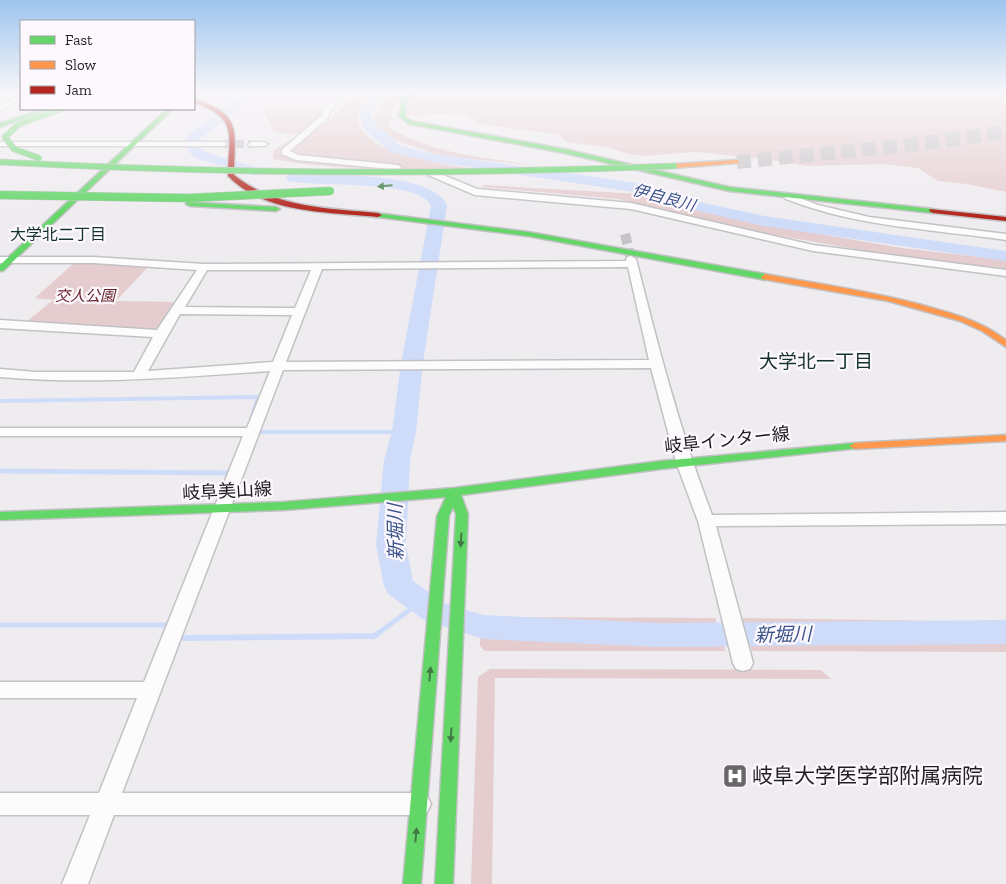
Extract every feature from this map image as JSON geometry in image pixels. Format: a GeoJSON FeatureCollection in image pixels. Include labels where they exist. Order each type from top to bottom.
{"type":"FeatureCollection","features":[{"type":"Feature","properties":{"kind":"main road"},"geometry":{"type":"LineString","coordinates":[[9,133],[5,137],[7,144],[27,155],[66,163],[227,174],[244,188],[262,197],[297,205],[362,214]]}},
{"type":"Feature","properties":{"kind":"main road"},"geometry":{"type":"LineString","coordinates":[[0,268],[4,260],[144,133]]}},
{"type":"Feature","properties":{"kind":"main road"},"geometry":{"type":"LineString","coordinates":[[227,174],[231,133]]}},
{"type":"Feature","properties":{"kind":"main road"},"geometry":{"type":"LineString","coordinates":[[469,133],[564,151],[729,189],[1005,220]]}},
{"type":"Feature","properties":{"kind":"main road"},"geometry":{"type":"LineString","coordinates":[[244,134],[244,158],[251,180],[278,194],[301,200],[418,217],[599,240],[834,283],[933,305],[970,316],[1006,334]]}},
{"type":"Feature","properties":{"kind":"main road"},"geometry":{"type":"LineString","coordinates":[[0,162],[227,174],[377,175],[556,172]]}},
{"type":"Feature","properties":{"kind":"main road"},"geometry":{"type":"LineString","coordinates":[[406,184],[556,172],[737,162]]}},
{"type":"Feature","properties":{"kind":"main road"},"geometry":{"type":"LineString","coordinates":[[0,194],[188,198],[268,196],[342,190]]}},
{"type":"Feature","properties":{"kind":"main road"},"geometry":{"type":"LineString","coordinates":[[0,199],[190,204],[418,217]]}},
{"type":"Feature","properties":{"kind":"main road"},"geometry":{"type":"LineString","coordinates":[[464,222],[594,244],[889,299],[963,319],[985,329],[1006,344]]}},
{"type":"Feature","properties":{"kind":"main road","name":"岐阜インター線"},"geometry":{"type":"LineString","coordinates":[[454,492],[773,451],[887,442],[1006,438]]}},
{"type":"Feature","properties":{"kind":"main road"},"geometry":{"type":"LineString","coordinates":[[412,884],[443,516],[454,492]]}},
{"type":"Feature","properties":{"kind":"main road"},"geometry":{"type":"LineString","coordinates":[[444,884],[462,514],[454,492]]}},
{"type":"Feature","properties":{"kind":"main road","name":"岐阜美山線"},"geometry":{"type":"LineString","coordinates":[[0,516],[221,510],[374,500],[454,492]]}},
{"type":"Feature","properties":{"kind":"street"},"geometry":{"type":"LineString","coordinates":[[306,133],[285,152],[296,157],[427,172],[476,192],[631,206],[813,248],[1006,274]]}},
{"type":"Feature","properties":{"kind":"street"},"geometry":{"type":"LineString","coordinates":[[0,144],[132,144],[228,148]]}},
{"type":"Feature","properties":{"kind":"street"},"geometry":{"type":"LineString","coordinates":[[252,144],[264,144]]}},
{"type":"Feature","properties":{"kind":"street"},"geometry":{"type":"LineString","coordinates":[[789,197],[820,209],[869,221],[1006,237]]}},
{"type":"Feature","properties":{"kind":"street"},"geometry":{"type":"LineString","coordinates":[[0,204],[66,205]]}},
{"type":"Feature","properties":{"kind":"street"},"geometry":{"type":"LineString","coordinates":[[4,260],[94,260],[204,267],[632,261],[656,364],[684,462],[706,521],[743,663]]}},
{"type":"Feature","properties":{"kind":"street"},"geometry":{"type":"LineString","coordinates":[[75,884],[318,265]]}},
{"type":"Feature","properties":{"kind":"street"},"geometry":{"type":"LineString","coordinates":[[140,376],[161,334],[204,267]]}},
{"type":"Feature","properties":{"kind":"street"},"geometry":{"type":"LineString","coordinates":[[176,310],[299,312]]}},
{"type":"Feature","properties":{"kind":"street"},"geometry":{"type":"LineString","coordinates":[[0,324],[161,334]]}},
{"type":"Feature","properties":{"kind":"street"},"geometry":{"type":"LineString","coordinates":[[0,373],[36,376],[140,376],[278,366],[656,364]]}},
{"type":"Feature","properties":{"kind":"street"},"geometry":{"type":"LineString","coordinates":[[0,432],[254,432]]}},
{"type":"Feature","properties":{"kind":"street"},"geometry":{"type":"LineString","coordinates":[[706,521],[1006,518]]}},
{"type":"Feature","properties":{"kind":"street"},"geometry":{"type":"LineString","coordinates":[[0,690],[151,690]]}},
{"type":"Feature","properties":{"kind":"street"},"geometry":{"type":"LineString","coordinates":[[0,804],[419,804]]}},
{"type":"Feature","properties":{"kind":"green space"},"geometry":{"type":"Polygon","coordinates":[[[286,133],[304,133],[302,135],[286,133]]]}},
{"type":"Feature","properties":{"kind":"green space"},"geometry":{"type":"Polygon","coordinates":[[[312,133],[365,133],[374,142],[420,159],[485,171],[380,170],[302,164],[273,159],[273,151],[288,141],[303,140],[312,133]]]}},
{"type":"Feature","properties":{"kind":"green space"},"geometry":{"type":"Polygon","coordinates":[[[386,133],[400,133],[425,144],[477,157],[532,165],[441,156],[392,139],[386,133]]]}},
{"type":"Feature","properties":{"kind":"green space"},"geometry":{"type":"Polygon","coordinates":[[[552,133],[1006,133],[1006,192],[967,184],[938,181],[918,168],[884,164],[806,166],[765,159],[696,152],[644,156],[628,154],[606,147],[567,142],[558,134],[552,133]]]}},
{"type":"Feature","properties":{"kind":"green space"},"geometry":{"type":"Polygon","coordinates":[[[484,185],[640,194],[761,223],[831,236],[902,248],[1006,260],[1006,270],[876,253],[765,233],[618,199],[481,187],[484,185]]]}},
{"type":"Feature","properties":{"kind":"green space","name":"交人公園"},"geometry":{"type":"Polygon","coordinates":[[[75,262],[148,267],[116,301],[177,302],[157,332],[25,323],[53,300],[35,298],[75,262]]]}},
{"type":"Feature","properties":{"kind":"green space"},"geometry":{"type":"Polygon","coordinates":[[[484,617],[716,618],[715,630],[483,625],[484,617]]]}},
{"type":"Feature","properties":{"kind":"green space"},"geometry":{"type":"Polygon","coordinates":[[[742,618],[1006,622],[1006,628],[746,629],[742,618]]]}},
{"type":"Feature","properties":{"kind":"green space"},"geometry":{"type":"Polygon","coordinates":[[[480,632],[723,641],[725,651],[485,651],[480,646],[480,632]]]}},
{"type":"Feature","properties":{"kind":"green space"},"geometry":{"type":"Polygon","coordinates":[[[1006,637],[1006,652],[752,651],[748,639],[1006,637]]]}},
{"type":"Feature","properties":{"kind":"green space"},"geometry":{"type":"Polygon","coordinates":[[[490,669],[821,670],[831,679],[495,678],[492,884],[471,884],[478,677],[490,669]]]}},
{"type":"Feature","properties":{"kind":"waterway","name":"新堀川"},"geometry":{"type":"LineString","coordinates":[[197,133],[190,145],[200,155],[256,172]]}},
{"type":"Feature","properties":{"kind":"waterway","name":"伊自良川"},"geometry":{"type":"LineString","coordinates":[[377,133],[396,149],[429,157],[518,169],[578,181],[643,189],[700,207],[764,221],[1006,256]]}},
{"type":"Feature","properties":{"kind":"waterway","name":"新堀川"},"geometry":{"type":"LineString","coordinates":[[293,178],[366,182],[406,187],[422,191],[433,197],[439,205],[412,363],[404,432],[397,460],[391,545],[399,586],[435,612],[483,627],[660,635],[1006,632]]}},
{"type":"Feature","properties":{"kind":"waterway"},"geometry":{"type":"LineString","coordinates":[[0,401],[258,397],[251,419]]}},
{"type":"Feature","properties":{"kind":"waterway"},"geometry":{"type":"LineString","coordinates":[[255,432],[404,432]]}},
{"type":"Feature","properties":{"kind":"waterway"},"geometry":{"type":"LineString","coordinates":[[0,471],[229,473],[231,468]]}},
{"type":"Feature","properties":{"kind":"waterway"},"geometry":{"type":"LineString","coordinates":[[376,635],[420,602]]}},
{"type":"Feature","properties":{"kind":"waterway"},"geometry":{"type":"LineString","coordinates":[[0,625],[166,625],[170,628]]}},
{"type":"Feature","properties":{"kind":"waterway"},"geometry":{"type":"LineString","coordinates":[[178,634],[183,638],[374,636],[377,634]]}},
{"type":"Feature","properties":{"kind":"tunnel"},"geometry":{"type":"LineString","coordinates":[[737,162],[902,146],[997,133]]}},
{"type":"Feature","properties":{"kind":"tunnel"},"geometry":{"type":"LineString","coordinates":[[224,144],[252,144]]}},
{"type":"Feature","properties":{"kind":"tunnel"},"geometry":{"type":"LineString","coordinates":[[625,234],[631,259]]}},
{"type":"Feature","properties":{"kind":"traffic: fast"},"geometry":{"type":"LineString","coordinates":[[9,133],[5,137],[14,149],[39,158]]}},
{"type":"Feature","properties":{"kind":"traffic: fast"},"geometry":{"type":"LineString","coordinates":[[0,269],[144,133]]}},
{"type":"Feature","properties":{"kind":"traffic: fast"},"geometry":{"type":"LineString","coordinates":[[469,133],[564,151],[729,189],[933,211]]}},
{"type":"Feature","properties":{"kind":"traffic: fast"},"geometry":{"type":"LineString","coordinates":[[0,162],[169,170],[337,173],[505,172],[674,166]]}},
{"type":"Feature","properties":{"kind":"traffic: fast"},"geometry":{"type":"LineString","coordinates":[[0,195],[188,198],[330,191]]}},
{"type":"Feature","properties":{"kind":"traffic: fast"},"geometry":{"type":"LineString","coordinates":[[190,204],[276,209]]}},
{"type":"Feature","properties":{"kind":"traffic: fast"},"geometry":{"type":"LineString","coordinates":[[378,215],[528,234],[765,277]]}},
{"type":"Feature","properties":{"kind":"traffic: fast"},"geometry":{"type":"LineString","coordinates":[[454,492],[661,465],[855,446]]}},
{"type":"Feature","properties":{"kind":"traffic: fast"},"geometry":{"type":"LineString","coordinates":[[0,516],[284,506],[454,492]]}},
{"type":"Feature","properties":{"kind":"traffic: fast"},"geometry":{"type":"LineString","coordinates":[[412,884],[443,516],[454,492]]}},
{"type":"Feature","properties":{"kind":"traffic: fast"},"geometry":{"type":"LineString","coordinates":[[444,884],[462,514],[454,492]]}},
{"type":"Feature","properties":{"kind":"traffic: slow"},"geometry":{"type":"LineString","coordinates":[[674,166],[737,162]]}},
{"type":"Feature","properties":{"kind":"traffic: slow"},"geometry":{"type":"LineString","coordinates":[[765,277],[889,299],[963,319],[985,329],[1006,344]]}},
{"type":"Feature","properties":{"kind":"traffic: slow"},"geometry":{"type":"LineString","coordinates":[[855,446],[1006,438]]}},
{"type":"Feature","properties":{"kind":"traffic: jam"},"geometry":{"type":"LineString","coordinates":[[232,133],[231,176],[245,187],[262,196],[280,202],[320,209],[378,215]]}},
{"type":"Feature","properties":{"kind":"traffic: jam"},"geometry":{"type":"LineString","coordinates":[[933,211],[1006,219]]}},
{"type":"Feature","properties":{"kind":"place","name":"岐阜大学医学部附属病院"},"geometry":{"type":"Point","coordinates":[735,776]}},
{"type":"Feature","properties":{"kind":"district","name":"大学北二丁目"},"geometry":{"type":"Point","coordinates":[58,234]}},
{"type":"Feature","properties":{"kind":"district","name":"大学北一丁目"},"geometry":{"type":"Point","coordinates":[816,361]}}]}
